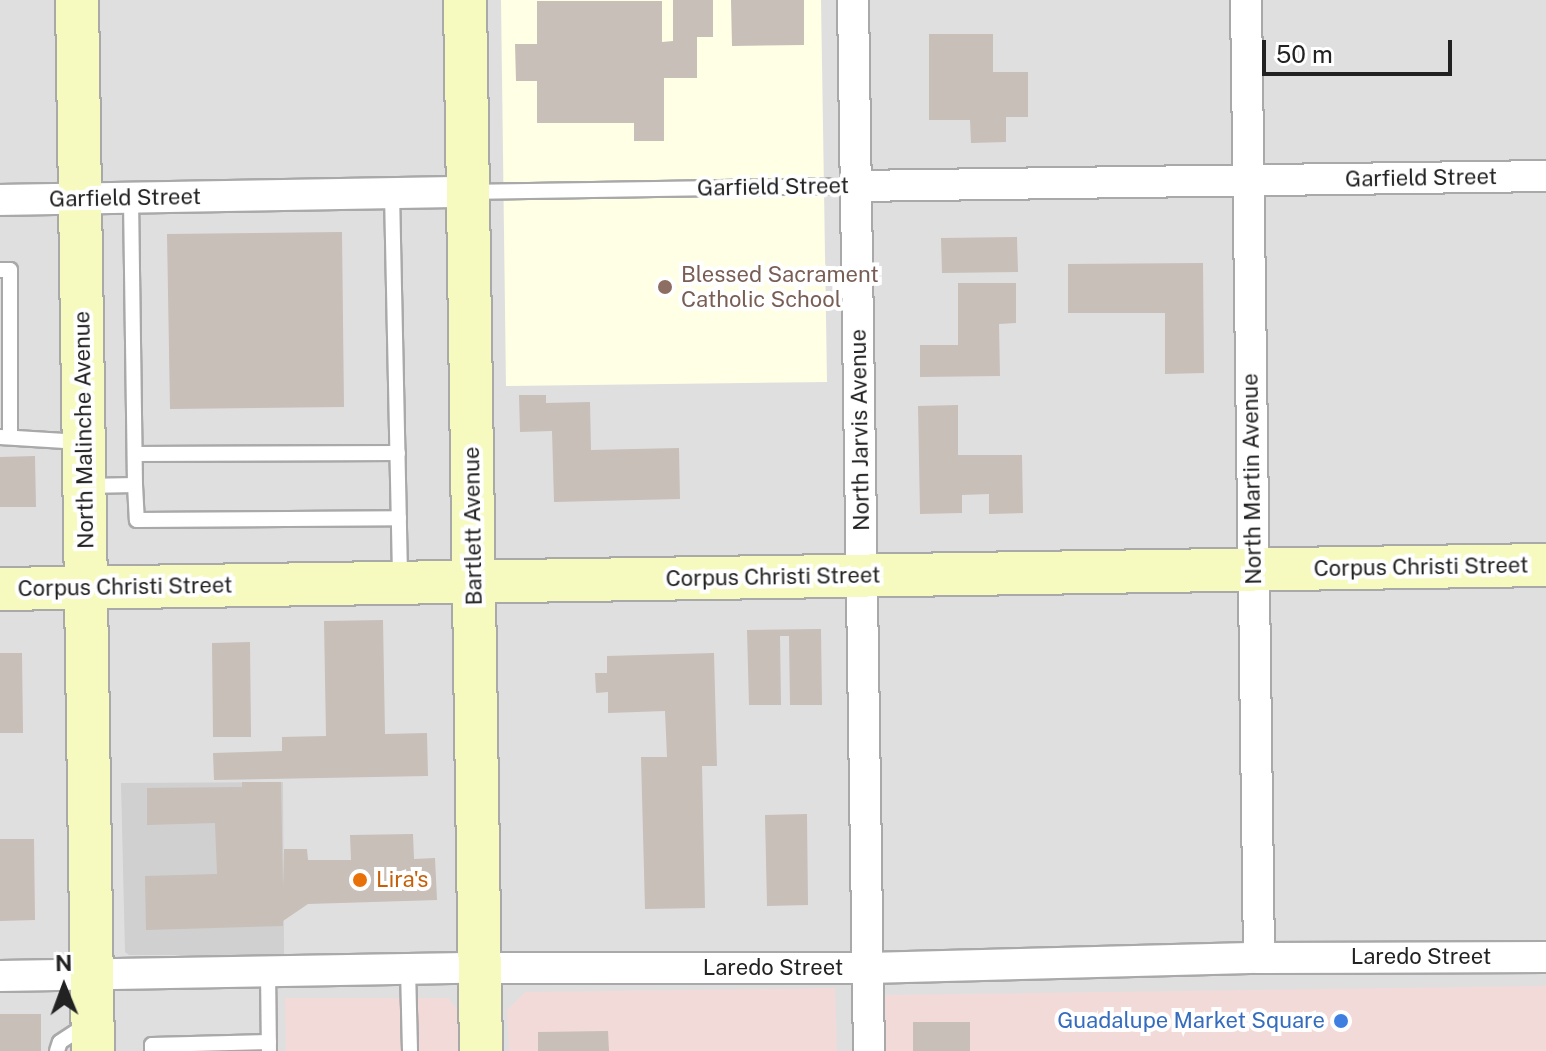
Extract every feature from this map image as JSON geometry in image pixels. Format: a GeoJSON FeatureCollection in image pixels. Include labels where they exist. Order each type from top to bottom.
{"type":"FeatureCollection","features":[{"type":"Feature","properties":{"kind":"main road","name":"North Malinche Avenue"},"geometry":{"type":"LineString","coordinates":[[77,0],[93,1036]]}},
{"type":"Feature","properties":{"kind":"main road","name":"Bartlett Avenue"},"geometry":{"type":"LineString","coordinates":[[465,0],[481,1051]]}},
{"type":"Feature","properties":{"kind":"main road","name":"Corpus Christi Street"},"geometry":{"type":"LineString","coordinates":[[0,589],[1546,565]]}},
{"type":"Feature","properties":{"kind":"street","name":"North Jarvis Avenue"},"geometry":{"type":"LineString","coordinates":[[853,0],[869,1051]]}},
{"type":"Feature","properties":{"kind":"street","name":"North Martin Avenue"},"geometry":{"type":"LineString","coordinates":[[1246,0],[1259,958]]}},
{"type":"Feature","properties":{"kind":"street","name":"Garfield Street"},"geometry":{"type":"LineString","coordinates":[[856,186],[1546,176]]}},
{"type":"Feature","properties":{"kind":"street","name":"Garfield Street"},"geometry":{"type":"LineString","coordinates":[[0,200],[468,192]]}},
{"type":"Feature","properties":{"kind":"street","name":"Laredo Street"},"geometry":{"type":"LineString","coordinates":[[0,976],[480,968],[868,968],[1259,958],[1546,957]]}},
{"type":"Feature","properties":{"kind":"lane","name":"Garfield Street"},"geometry":{"type":"LineString","coordinates":[[468,192],[856,186]]}},
{"type":"Feature","properties":{"kind":"lane"},"geometry":{"type":"LineString","coordinates":[[392,193],[400,583]]}},
{"type":"Feature","properties":{"kind":"lane"},"geometry":{"type":"LineString","coordinates":[[131,197],[137,520],[399,518]]}},
{"type":"Feature","properties":{"kind":"lane"},"geometry":{"type":"LineString","coordinates":[[0,270],[10,270],[5,437],[85,443]]}},
{"type":"Feature","properties":{"kind":"lane"},"geometry":{"type":"LineString","coordinates":[[135,454],[398,453]]}},
{"type":"Feature","properties":{"kind":"lane"},"geometry":{"type":"LineString","coordinates":[[85,486],[135,485]]}},
{"type":"Feature","properties":{"kind":"lane"},"geometry":{"type":"LineString","coordinates":[[408,969],[410,1051]]}},
{"type":"Feature","properties":{"kind":"lane"},"geometry":{"type":"LineString","coordinates":[[152,1051],[152,1045],[269,1046],[268,971]]}},
{"type":"Feature","properties":{"kind":"lane"},"geometry":{"type":"LineString","coordinates":[[57,1051],[60,1042],[69,1034],[93,1036]]}},
{"type":"Feature","properties":{"kind":"shaded area"},"geometry":{"type":"Polygon","coordinates":[[[0,0],[1546,0],[1546,1051],[0,1051],[0,0]]]}},
{"type":"Feature","properties":{"kind":"shaded area","name":"Blessed Sacrament Catholic School"},"geometry":{"type":"Polygon","coordinates":[[[501,0],[821,0],[827,382],[506,386],[501,0]]]}},
{"type":"Feature","properties":{"kind":"shaded area"},"geometry":{"type":"Polygon","coordinates":[[[283,782],[284,955],[129,955],[125,952],[121,783],[283,782]]]}},
{"type":"Feature","properties":{"kind":"shaded area","name":"Guadalupe Market Square"},"geometry":{"type":"Polygon","coordinates":[[[1546,986],[1546,1051],[886,1051],[885,995],[1546,986]]]}},
{"type":"Feature","properties":{"kind":"shaded area"},"geometry":{"type":"Polygon","coordinates":[[[835,988],[837,1051],[509,1051],[507,1010],[525,992],[835,988]]]}},
{"type":"Feature","properties":{"kind":"shaded area"},"geometry":{"type":"Polygon","coordinates":[[[285,998],[448,998],[458,1010],[458,1051],[286,1051],[285,998]]]}},
{"type":"Feature","properties":{"kind":"building"},"geometry":{"type":"Polygon","coordinates":[[[673,0],[713,0],[713,37],[697,37],[697,78],[664,78],[664,141],[634,141],[634,123],[537,123],[537,81],[516,81],[515,44],[537,44],[537,1],[662,1],[662,42],[673,41],[673,0]]]}},
{"type":"Feature","properties":{"kind":"building"},"geometry":{"type":"Polygon","coordinates":[[[731,0],[804,0],[804,45],[732,46],[731,0]]]}},
{"type":"Feature","properties":{"kind":"building"},"geometry":{"type":"Polygon","coordinates":[[[929,34],[993,34],[993,72],[1028,72],[1028,117],[1006,117],[1006,142],[971,143],[970,120],[929,120],[929,34]]]}},
{"type":"Feature","properties":{"kind":"building"},"geometry":{"type":"Polygon","coordinates":[[[342,232],[344,407],[170,409],[167,234],[342,232]]]}},
{"type":"Feature","properties":{"kind":"building"},"geometry":{"type":"Polygon","coordinates":[[[1017,237],[1018,272],[942,273],[941,238],[1017,237]]]}},
{"type":"Feature","properties":{"kind":"building"},"geometry":{"type":"Polygon","coordinates":[[[1203,263],[1204,373],[1165,374],[1165,313],[1068,313],[1068,264],[1203,263]]]}},
{"type":"Feature","properties":{"kind":"building"},"geometry":{"type":"Polygon","coordinates":[[[958,283],[1016,283],[1016,323],[999,324],[1000,376],[920,377],[920,345],[958,345],[958,283]]]}},
{"type":"Feature","properties":{"kind":"building"},"geometry":{"type":"Polygon","coordinates":[[[519,395],[546,395],[546,403],[590,402],[591,450],[679,448],[680,499],[554,502],[552,431],[520,432],[519,395]]]}},
{"type":"Feature","properties":{"kind":"building"},"geometry":{"type":"Polygon","coordinates":[[[958,405],[958,455],[1022,455],[1023,513],[989,514],[989,494],[962,495],[962,513],[920,514],[918,406],[958,405]]]}},
{"type":"Feature","properties":{"kind":"building"},"geometry":{"type":"Polygon","coordinates":[[[35,456],[36,507],[0,507],[0,457],[35,456]]]}},
{"type":"Feature","properties":{"kind":"building"},"geometry":{"type":"Polygon","coordinates":[[[383,620],[385,734],[427,733],[428,776],[214,780],[213,753],[282,751],[282,737],[326,736],[324,621],[383,620]]]}},
{"type":"Feature","properties":{"kind":"building"},"geometry":{"type":"Polygon","coordinates":[[[821,629],[822,705],[790,705],[789,636],[780,636],[781,705],[749,705],[747,630],[821,629]]]}},
{"type":"Feature","properties":{"kind":"building"},"geometry":{"type":"Polygon","coordinates":[[[250,642],[251,737],[213,737],[212,643],[250,642]]]}},
{"type":"Feature","properties":{"kind":"building"},"geometry":{"type":"Polygon","coordinates":[[[0,653],[22,653],[23,733],[0,733],[0,653]]]}},
{"type":"Feature","properties":{"kind":"building"},"geometry":{"type":"Polygon","coordinates":[[[714,653],[717,766],[702,766],[705,908],[645,909],[641,757],[667,757],[665,711],[608,713],[608,692],[596,693],[595,673],[607,673],[607,656],[714,653]]]}},
{"type":"Feature","properties":{"kind":"building"},"geometry":{"type":"Polygon","coordinates":[[[242,782],[281,782],[283,888],[284,849],[307,849],[308,860],[351,860],[350,835],[413,834],[414,859],[435,858],[437,900],[308,904],[283,921],[283,926],[146,930],[145,876],[217,874],[215,823],[147,825],[147,788],[242,787],[242,782]]]}},
{"type":"Feature","properties":{"kind":"building"},"geometry":{"type":"Polygon","coordinates":[[[807,814],[808,905],[767,906],[765,815],[807,814]]]}},
{"type":"Feature","properties":{"kind":"building"},"geometry":{"type":"Polygon","coordinates":[[[0,839],[34,839],[35,920],[0,921],[0,839]]]}},
{"type":"Feature","properties":{"kind":"building"},"geometry":{"type":"Polygon","coordinates":[[[0,1014],[41,1014],[41,1051],[0,1051],[0,1014]]]}},
{"type":"Feature","properties":{"kind":"building"},"geometry":{"type":"Polygon","coordinates":[[[913,1022],[970,1022],[970,1051],[913,1051],[913,1022]]]}},
{"type":"Feature","properties":{"kind":"building"},"geometry":{"type":"Polygon","coordinates":[[[608,1031],[609,1051],[538,1051],[538,1032],[608,1031]]]}},
{"type":"Feature","properties":{"kind":"place","name":"Blessed Sacrament Catholic School"},"geometry":{"type":"Point","coordinates":[665,287]}},
{"type":"Feature","properties":{"kind":"place","name":"Lira's"},"geometry":{"type":"Point","coordinates":[360,880]}},
{"type":"Feature","properties":{"kind":"place","name":"Guadalupe Market Square"},"geometry":{"type":"Point","coordinates":[1341,1021]}}]}
